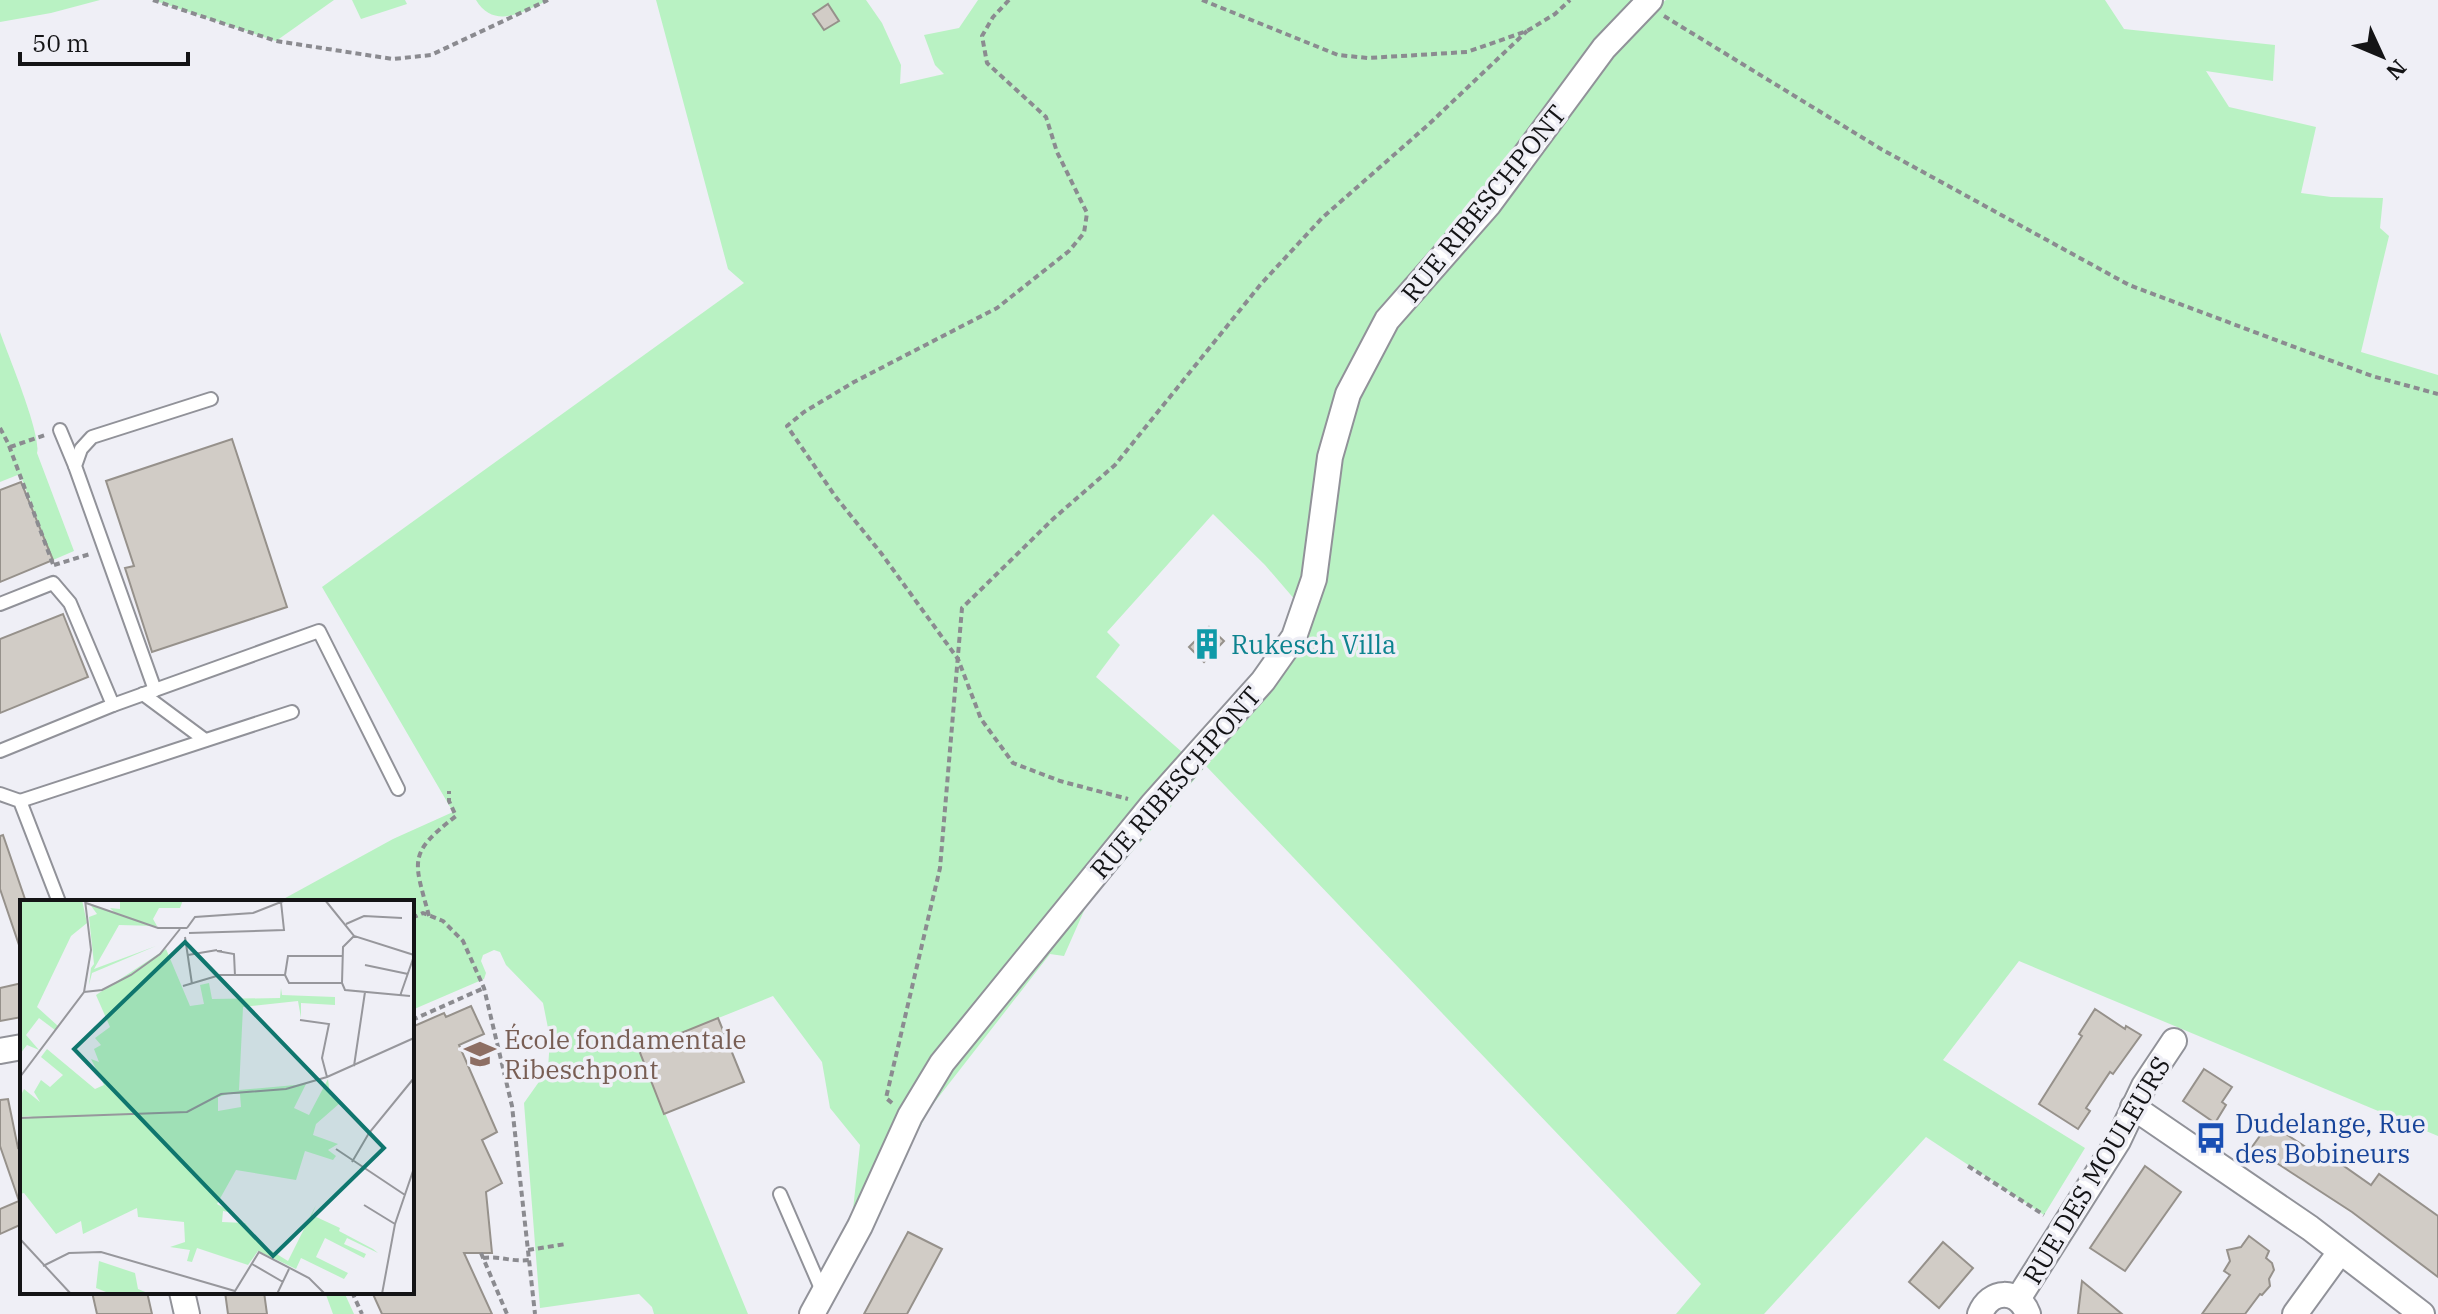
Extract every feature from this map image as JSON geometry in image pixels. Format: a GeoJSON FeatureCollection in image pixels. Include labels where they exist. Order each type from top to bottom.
{"type":"FeatureCollection","features":[{"type":"Feature","properties":{"kind":"street","name":"RUE RIBESCHPONT"},"geometry":{"type":"LineString","coordinates":[[818,1304],[883,1177],[910,1116],[942,1063],[1152,805],[1263,681],[1294,637],[1314,579],[1330,457],[1344,407],[1387,320],[1489,204],[1604,48],[1647,3]]}},
{"type":"Feature","properties":{"kind":"street","name":"RUE DES MOULEURS"},"geometry":{"type":"LineString","coordinates":[[1980,1314],[1991,1298],[2000,1294],[2010,1295],[2023,1307],[2064,1228],[2118,1141],[2133,1107],[2174,1041]]}},
{"type":"Feature","properties":{"kind":"street"},"geometry":{"type":"LineString","coordinates":[[0,1051],[20,1047]]}},
{"type":"Feature","properties":{"kind":"street"},"geometry":{"type":"LineString","coordinates":[[2133,1107],[2310,1228],[2422,1314]]}},
{"type":"Feature","properties":{"kind":"street"},"geometry":{"type":"LineString","coordinates":[[2295,1314],[2340,1252]]}},
{"type":"Feature","properties":{"kind":"street"},"geometry":{"type":"LineString","coordinates":[[182,1294],[187,1314]]}},
{"type":"Feature","properties":{"kind":"lane"},"geometry":{"type":"LineString","coordinates":[[75,466],[81,449],[92,437],[211,399]]}},
{"type":"Feature","properties":{"kind":"lane"},"geometry":{"type":"LineString","coordinates":[[60,430],[104,549],[149,692],[205,740]]}},
{"type":"Feature","properties":{"kind":"lane"},"geometry":{"type":"LineString","coordinates":[[0,604],[53,583],[70,603],[113,705]]}},
{"type":"Feature","properties":{"kind":"lane"},"geometry":{"type":"LineString","coordinates":[[0,751],[113,705],[319,631],[398,789]]}},
{"type":"Feature","properties":{"kind":"lane"},"geometry":{"type":"LineString","coordinates":[[0,794],[20,801],[292,712]]}},
{"type":"Feature","properties":{"kind":"lane"},"geometry":{"type":"LineString","coordinates":[[20,801],[58,900]]}},
{"type":"Feature","properties":{"kind":"lane"},"geometry":{"type":"LineString","coordinates":[[780,1194],[818,1304]]}},
{"type":"Feature","properties":{"kind":"path"},"geometry":{"type":"LineString","coordinates":[[153,0],[276,41],[393,59],[431,55],[548,0]]}},
{"type":"Feature","properties":{"kind":"path"},"geometry":{"type":"LineString","coordinates":[[1009,0],[993,17],[982,36],[987,63],[1046,117],[1057,152],[1087,213],[1084,233],[1069,251],[997,308],[854,382],[787,426],[835,496],[958,659],[981,719],[1013,763],[1060,781],[1152,805]]}},
{"type":"Feature","properties":{"kind":"path"},"geometry":{"type":"LineString","coordinates":[[1202,0],[1338,55],[1368,58],[1467,52],[1527,31],[1555,14],[1570,0]]}},
{"type":"Feature","properties":{"kind":"path"},"geometry":{"type":"LineString","coordinates":[[1647,3],[1881,149],[2129,285],[2372,376],[2438,394]]}},
{"type":"Feature","properties":{"kind":"path"},"geometry":{"type":"LineString","coordinates":[[886,1098],[940,868],[962,608],[1053,519],[1115,465],[1261,284],[1322,218],[1428,125],[1527,31]]}},
{"type":"Feature","properties":{"kind":"path"},"geometry":{"type":"LineString","coordinates":[[0,428],[54,565],[104,549]]}},
{"type":"Feature","properties":{"kind":"path"},"geometry":{"type":"LineString","coordinates":[[10,447],[60,430]]}},
{"type":"Feature","properties":{"kind":"path"},"geometry":{"type":"LineString","coordinates":[[429,916],[416,871],[419,851],[456,816],[449,801],[449,791]]}},
{"type":"Feature","properties":{"kind":"path"},"geometry":{"type":"LineString","coordinates":[[414,917],[423,913],[443,921],[463,941],[484,988],[512,1106],[535,1314]]}},
{"type":"Feature","properties":{"kind":"path"},"geometry":{"type":"LineString","coordinates":[[414,1019],[484,988]]}},
{"type":"Feature","properties":{"kind":"path"},"geometry":{"type":"LineString","coordinates":[[1968,1166],[2064,1228]]}},
{"type":"Feature","properties":{"kind":"path"},"geometry":{"type":"LineString","coordinates":[[528,1250],[566,1244]]}},
{"type":"Feature","properties":{"kind":"path"},"geometry":{"type":"LineString","coordinates":[[507,1314],[482,1256],[502,1256],[513,1262],[529,1260]]}},
{"type":"Feature","properties":{"kind":"path"},"geometry":{"type":"LineString","coordinates":[[353,1294],[362,1314]]}},
{"type":"Feature","properties":{"kind":"green space"},"geometry":{"type":"Polygon","coordinates":[[[0,0],[100,0],[0,22],[0,0]]]}},
{"type":"Feature","properties":{"kind":"green space"},"geometry":{"type":"Polygon","coordinates":[[[153,0],[334,0],[276,41],[153,0]]]}},
{"type":"Feature","properties":{"kind":"green space"},"geometry":{"type":"Polygon","coordinates":[[[352,0],[405,0],[407,4],[361,19],[352,0]]]}},
{"type":"Feature","properties":{"kind":"green space"},"geometry":{"type":"Polygon","coordinates":[[[476,0],[548,0],[510,16],[500,16],[483,9],[476,0]]]}},
{"type":"Feature","properties":{"kind":"green space"},"geometry":{"type":"Polygon","coordinates":[[[656,0],[866,0],[882,23],[901,65],[900,84],[944,74],[935,65],[924,35],[959,28],[978,0],[1635,0],[1652,10],[1666,0],[2105,0],[2124,29],[2275,45],[2273,81],[2206,71],[2229,107],[2316,127],[2301,193],[2383,198],[2380,228],[2389,236],[2361,352],[2438,375],[2438,1136],[2019,961],[1943,1060],[2085,1148],[2044,1215],[1926,1137],[1764,1314],[1676,1314],[1701,1284],[1206,766],[1087,904],[1064,956],[1050,954],[930,1108],[908,1150],[889,1140],[852,1219],[860,1145],[830,1108],[822,1062],[773,996],[639,1050],[748,1314],[654,1314],[652,1307],[639,1294],[540,1308],[524,1103],[548,1069],[550,1038],[543,1003],[506,965],[500,952],[494,950],[483,955],[484,979],[414,1009],[414,900],[282,900],[393,839],[453,812],[322,587],[744,283],[728,269],[656,0]],[[1213,514],[1107,632],[1120,645],[1096,677],[1182,752],[1255,675],[1284,632],[1296,601],[1265,565],[1213,514]]]}},
{"type":"Feature","properties":{"kind":"green space"},"geometry":{"type":"Polygon","coordinates":[[[0,332],[30,413],[37,453],[74,551],[53,560],[20,474],[0,482],[0,332]]]}},
{"type":"Feature","properties":{"kind":"green space"},"geometry":{"type":"Polygon","coordinates":[[[326,1294],[345,1294],[354,1314],[333,1314],[326,1294]]]}},
{"type":"Feature","properties":{"kind":"building"},"geometry":{"type":"Polygon","coordinates":[[[828,4],[839,21],[824,30],[813,14],[828,4]]]}},
{"type":"Feature","properties":{"kind":"building"},"geometry":{"type":"Polygon","coordinates":[[[232,439],[287,607],[152,652],[125,568],[134,566],[106,481],[232,439]]]}},
{"type":"Feature","properties":{"kind":"building"},"geometry":{"type":"Polygon","coordinates":[[[21,482],[53,560],[0,582],[0,490],[21,482]]]}},
{"type":"Feature","properties":{"kind":"building"},"geometry":{"type":"Polygon","coordinates":[[[63,614],[88,677],[0,713],[0,639],[63,614]]]}},
{"type":"Feature","properties":{"kind":"building","name":"Rukesch Villa"},"geometry":{"type":"Polygon","coordinates":[[[1209,627],[1224,641],[1204,662],[1189,647],[1209,627]]]}},
{"type":"Feature","properties":{"kind":"building"},"geometry":{"type":"Polygon","coordinates":[[[3,835],[25,900],[20,900],[19,945],[0,889],[0,836],[3,835]]]}},
{"type":"Feature","properties":{"kind":"building"},"geometry":{"type":"Polygon","coordinates":[[[20,983],[20,1017],[0,1021],[0,988],[20,983]]]}},
{"type":"Feature","properties":{"kind":"building"},"geometry":{"type":"Polygon","coordinates":[[[471,1006],[484,1034],[459,1045],[497,1132],[482,1140],[502,1183],[486,1192],[492,1253],[464,1253],[492,1314],[382,1314],[373,1294],[414,1294],[414,1026],[444,1013],[446,1017],[471,1006]]]}},
{"type":"Feature","properties":{"kind":"building"},"geometry":{"type":"Polygon","coordinates":[[[2095,1009],[2125,1029],[2126,1026],[2141,1035],[2113,1074],[2110,1072],[2086,1108],[2090,1111],[2078,1129],[2039,1104],[2082,1036],[2079,1034],[2095,1009]]]}},
{"type":"Feature","properties":{"kind":"building"},"geometry":{"type":"Polygon","coordinates":[[[718,1018],[744,1082],[664,1114],[639,1050],[718,1018]]]}},
{"type":"Feature","properties":{"kind":"building"},"geometry":{"type":"Polygon","coordinates":[[[2204,1069],[2232,1087],[2222,1102],[2226,1105],[2215,1123],[2183,1101],[2204,1069]]]}},
{"type":"Feature","properties":{"kind":"building"},"geometry":{"type":"Polygon","coordinates":[[[8,1099],[20,1148],[20,1225],[0,1234],[0,1209],[19,1201],[0,1146],[0,1100],[8,1099]]]}},
{"type":"Feature","properties":{"kind":"building"},"geometry":{"type":"Polygon","coordinates":[[[2269,1123],[2318,1155],[2321,1150],[2371,1185],[2379,1174],[2438,1216],[2438,1277],[2352,1212],[2252,1147],[2269,1123]]]}},
{"type":"Feature","properties":{"kind":"building"},"geometry":{"type":"Polygon","coordinates":[[[2145,1166],[2181,1192],[2125,1271],[2090,1248],[2145,1166]]]}},
{"type":"Feature","properties":{"kind":"building"},"geometry":{"type":"Polygon","coordinates":[[[908,1232],[942,1249],[907,1314],[864,1314],[908,1232]]]}},
{"type":"Feature","properties":{"kind":"building"},"geometry":{"type":"Polygon","coordinates":[[[2249,1236],[2269,1251],[2266,1258],[2274,1270],[2269,1279],[2270,1286],[2245,1314],[2202,1314],[2230,1275],[2224,1271],[2230,1261],[2227,1250],[2241,1247],[2249,1236]]]}},
{"type":"Feature","properties":{"kind":"building"},"geometry":{"type":"Polygon","coordinates":[[[1943,1242],[1973,1268],[1939,1308],[1909,1282],[1943,1242]]]}},
{"type":"Feature","properties":{"kind":"building"},"geometry":{"type":"Polygon","coordinates":[[[2082,1281],[2122,1314],[2078,1314],[2082,1281]]]}},
{"type":"Feature","properties":{"kind":"building"},"geometry":{"type":"Polygon","coordinates":[[[92,1294],[147,1294],[152,1314],[97,1314],[92,1294]]]}},
{"type":"Feature","properties":{"kind":"building"},"geometry":{"type":"Polygon","coordinates":[[[225,1294],[264,1294],[267,1314],[228,1314],[225,1294]]]}},
{"type":"Feature","properties":{"kind":"place","name":"Rukesch Villa"},"geometry":{"type":"Point","coordinates":[1207,644]}},
{"type":"Feature","properties":{"kind":"place","name":"École fondamentale Ribeschpont"},"geometry":{"type":"Point","coordinates":[480,1054]}},
{"type":"Feature","properties":{"kind":"place","name":"Dudelange, Rue des Bobineurs"},"geometry":{"type":"Point","coordinates":[2211,1138]}}]}
